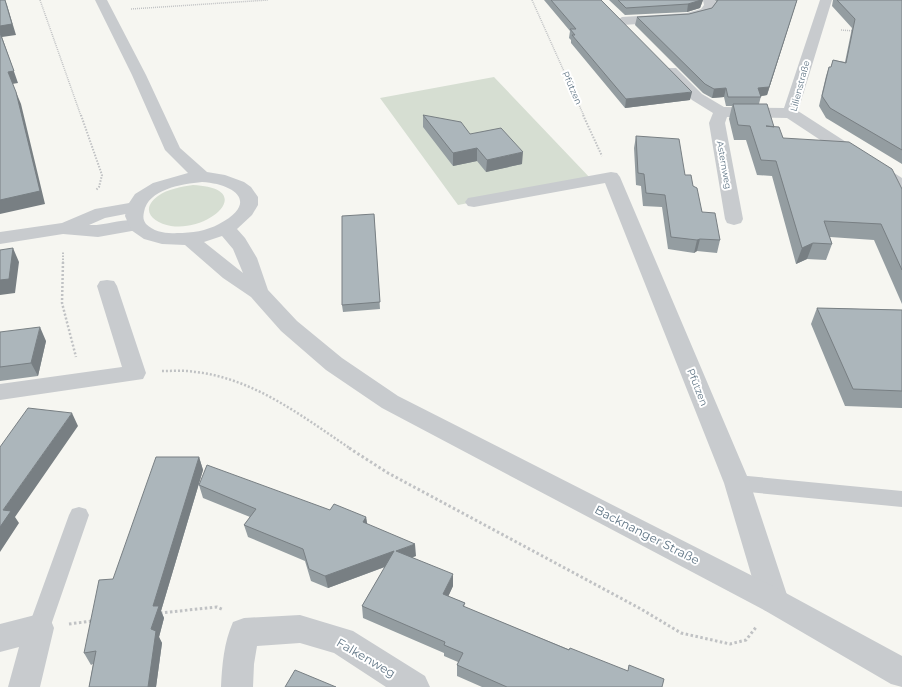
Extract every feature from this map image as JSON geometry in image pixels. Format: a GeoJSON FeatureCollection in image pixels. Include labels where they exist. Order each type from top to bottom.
{"type":"FeatureCollection","features":[{"type":"Feature","properties":{"kind":"street"},"geometry":{"type":"LineString","coordinates":[[632,32],[617,17],[687,17],[706,12],[710,5],[710,0]]}},
{"type":"Feature","properties":{"kind":"street","name":"Lilienstraße"},"geometry":{"type":"LineString","coordinates":[[826,0],[817,24],[790,113],[902,186]]}},
{"type":"Feature","properties":{"kind":"street"},"geometry":{"type":"LineString","coordinates":[[105,5],[173,150],[202,177]]}},
{"type":"Feature","properties":{"kind":"street"},"geometry":{"type":"LineString","coordinates":[[658,58],[697,97],[721,112],[790,113]]}},
{"type":"Feature","properties":{"kind":"street","name":"Asternweg"},"geometry":{"type":"LineString","coordinates":[[721,112],[717,123],[734,219]]}},
{"type":"Feature","properties":{"kind":"street"},"geometry":{"type":"LineString","coordinates":[[167,183],[173,150]]}},
{"type":"Feature","properties":{"kind":"street"},"geometry":{"type":"LineString","coordinates":[[202,177],[225,179],[234,183],[246,194],[248,200],[247,208],[243,215],[225,228],[208,235],[190,239],[162,238],[142,231],[136,216],[144,196],[167,183],[202,177]]}},
{"type":"Feature","properties":{"kind":"street"},"geometry":{"type":"LineString","coordinates":[[474,202],[611,177]]}},
{"type":"Feature","properties":{"kind":"street","name":"Pfützen"},"geometry":{"type":"LineString","coordinates":[[611,177],[737,484],[774,601]]}},
{"type":"Feature","properties":{"kind":"street"},"geometry":{"type":"LineString","coordinates":[[0,238],[63,228],[98,230],[136,216]]}},
{"type":"Feature","properties":{"kind":"street"},"geometry":{"type":"LineString","coordinates":[[225,228],[235,236],[253,269],[258,292]]}},
{"type":"Feature","properties":{"kind":"street","name":"Backnanger Straße"},"geometry":{"type":"LineString","coordinates":[[190,239],[230,274],[258,292],[289,326],[334,364],[390,402],[774,601],[902,672]]}},
{"type":"Feature","properties":{"kind":"street"},"geometry":{"type":"LineString","coordinates":[[0,392],[136,373],[107,286]]}},
{"type":"Feature","properties":{"kind":"street"},"geometry":{"type":"LineString","coordinates":[[0,638],[39,628],[24,687]]}},
{"type":"Feature","properties":{"kind":"street","name":"Falkenweg"},"geometry":{"type":"LineString","coordinates":[[244,632],[300,629],[342,642],[414,687]]}},
{"type":"Feature","properties":{"kind":"street"},"geometry":{"type":"LineString","coordinates":[[237,687],[238,664],[244,632]]}},
{"type":"Feature","properties":{"kind":"lane"},"geometry":{"type":"LineString","coordinates":[[737,484],[902,499]]}},
{"type":"Feature","properties":{"kind":"lane"},"geometry":{"type":"LineString","coordinates":[[39,628],[78,515]]}},
{"type":"Feature","properties":{"kind":"path"},"geometry":{"type":"LineString","coordinates":[[40,0],[102,175],[99,187],[94,193]]}},
{"type":"Feature","properties":{"kind":"path"},"geometry":{"type":"LineString","coordinates":[[105,5],[268,0]]}},
{"type":"Feature","properties":{"kind":"path","name":"Pfützen"},"geometry":{"type":"LineString","coordinates":[[532,0],[611,177]]}},
{"type":"Feature","properties":{"kind":"path"},"geometry":{"type":"LineString","coordinates":[[817,24],[847,31],[855,31]]}},
{"type":"Feature","properties":{"kind":"path"},"geometry":{"type":"LineString","coordinates":[[63,228],[62,302],[77,355],[70,383]]}},
{"type":"Feature","properties":{"kind":"path"},"geometry":{"type":"LineString","coordinates":[[136,373],[178,369],[196,370],[217,374],[239,381],[302,415],[387,472],[642,609],[681,633],[730,644],[746,640],[774,601]]}},
{"type":"Feature","properties":{"kind":"path"},"geometry":{"type":"LineString","coordinates":[[155,614],[217,607],[232,613],[244,632]]}},
{"type":"Feature","properties":{"kind":"path"},"geometry":{"type":"LineString","coordinates":[[39,628],[101,620]]}},
{"type":"Feature","properties":{"kind":"shaded area"},"geometry":{"type":"Polygon","coordinates":[[[494,77],[592,180],[458,205],[380,98],[494,77]]]}},
{"type":"Feature","properties":{"kind":"shaded area"},"geometry":{"type":"Polygon","coordinates":[[[193,185],[212,188],[222,194],[225,201],[221,209],[200,223],[186,226],[171,226],[154,219],[149,211],[149,206],[152,201],[170,190],[193,185]]]}},
{"type":"Feature","properties":{"kind":"building"},"geometry":{"type":"Polygon","coordinates":[[[0,0],[5,0],[12,24],[0,26],[0,0]]]}},
{"type":"Feature","properties":{"kind":"building"},"geometry":{"type":"Polygon","coordinates":[[[551,0],[601,0],[692,92],[626,99],[572,35],[575,35],[570,29],[576,29],[551,0]]]}},
{"type":"Feature","properties":{"kind":"building"},"geometry":{"type":"Polygon","coordinates":[[[618,0],[701,0],[688,4],[626,8],[618,0]]]}},
{"type":"Feature","properties":{"kind":"building"},"geometry":{"type":"Polygon","coordinates":[[[718,0],[797,0],[769,87],[758,88],[761,97],[728,97],[726,88],[714,89],[705,84],[637,17],[689,14],[712,8],[718,0]]]}},
{"type":"Feature","properties":{"kind":"building"},"geometry":{"type":"Polygon","coordinates":[[[837,0],[902,0],[902,150],[830,108],[822,96],[829,67],[831,67],[833,60],[846,63],[855,19],[837,0]]]}},
{"type":"Feature","properties":{"kind":"building"},"geometry":{"type":"Polygon","coordinates":[[[0,33],[14,71],[8,72],[16,92],[40,191],[0,200],[0,33]]]}},
{"type":"Feature","properties":{"kind":"building"},"geometry":{"type":"Polygon","coordinates":[[[733,104],[767,104],[774,127],[779,127],[783,138],[849,142],[892,169],[902,189],[902,270],[881,224],[824,221],[832,244],[813,243],[802,248],[776,161],[761,160],[750,126],[738,125],[733,104]]]}},
{"type":"Feature","properties":{"kind":"building"},"geometry":{"type":"Polygon","coordinates":[[[423,115],[461,122],[470,134],[501,128],[523,152],[487,160],[477,148],[453,153],[423,115]]]}},
{"type":"Feature","properties":{"kind":"building"},"geometry":{"type":"Polygon","coordinates":[[[636,136],[679,139],[685,175],[691,175],[693,186],[697,188],[702,212],[715,213],[720,240],[697,240],[671,237],[665,195],[646,193],[644,174],[638,173],[636,136]]]}},
{"type":"Feature","properties":{"kind":"building"},"geometry":{"type":"Polygon","coordinates":[[[374,214],[380,302],[342,305],[342,216],[374,214]]]}},
{"type":"Feature","properties":{"kind":"building"},"geometry":{"type":"Polygon","coordinates":[[[13,248],[9,279],[0,280],[0,250],[13,248]]]}},
{"type":"Feature","properties":{"kind":"building"},"geometry":{"type":"Polygon","coordinates":[[[817,308],[902,310],[902,391],[853,389],[817,308]]]}},
{"type":"Feature","properties":{"kind":"building"},"geometry":{"type":"Polygon","coordinates":[[[40,327],[31,363],[0,367],[0,332],[40,327]]]}},
{"type":"Feature","properties":{"kind":"building"},"geometry":{"type":"Polygon","coordinates":[[[28,408],[72,413],[3,510],[11,511],[0,527],[0,447],[28,408]]]}},
{"type":"Feature","properties":{"kind":"building"},"geometry":{"type":"Polygon","coordinates":[[[156,457],[199,457],[153,606],[159,606],[151,629],[156,631],[148,687],[89,687],[96,651],[84,653],[99,580],[113,579],[156,457]]]}},
{"type":"Feature","properties":{"kind":"building"},"geometry":{"type":"Polygon","coordinates":[[[207,465],[330,510],[334,504],[366,517],[363,522],[415,544],[396,551],[453,574],[443,594],[465,603],[463,606],[569,650],[570,648],[628,671],[629,665],[664,679],[662,687],[507,687],[457,665],[463,653],[444,645],[445,642],[362,606],[394,551],[325,576],[309,569],[303,549],[244,525],[256,509],[199,485],[207,465]]]}},
{"type":"Feature","properties":{"kind":"building"},"geometry":{"type":"Polygon","coordinates":[[[295,670],[336,687],[285,687],[295,670]]]}}]}
